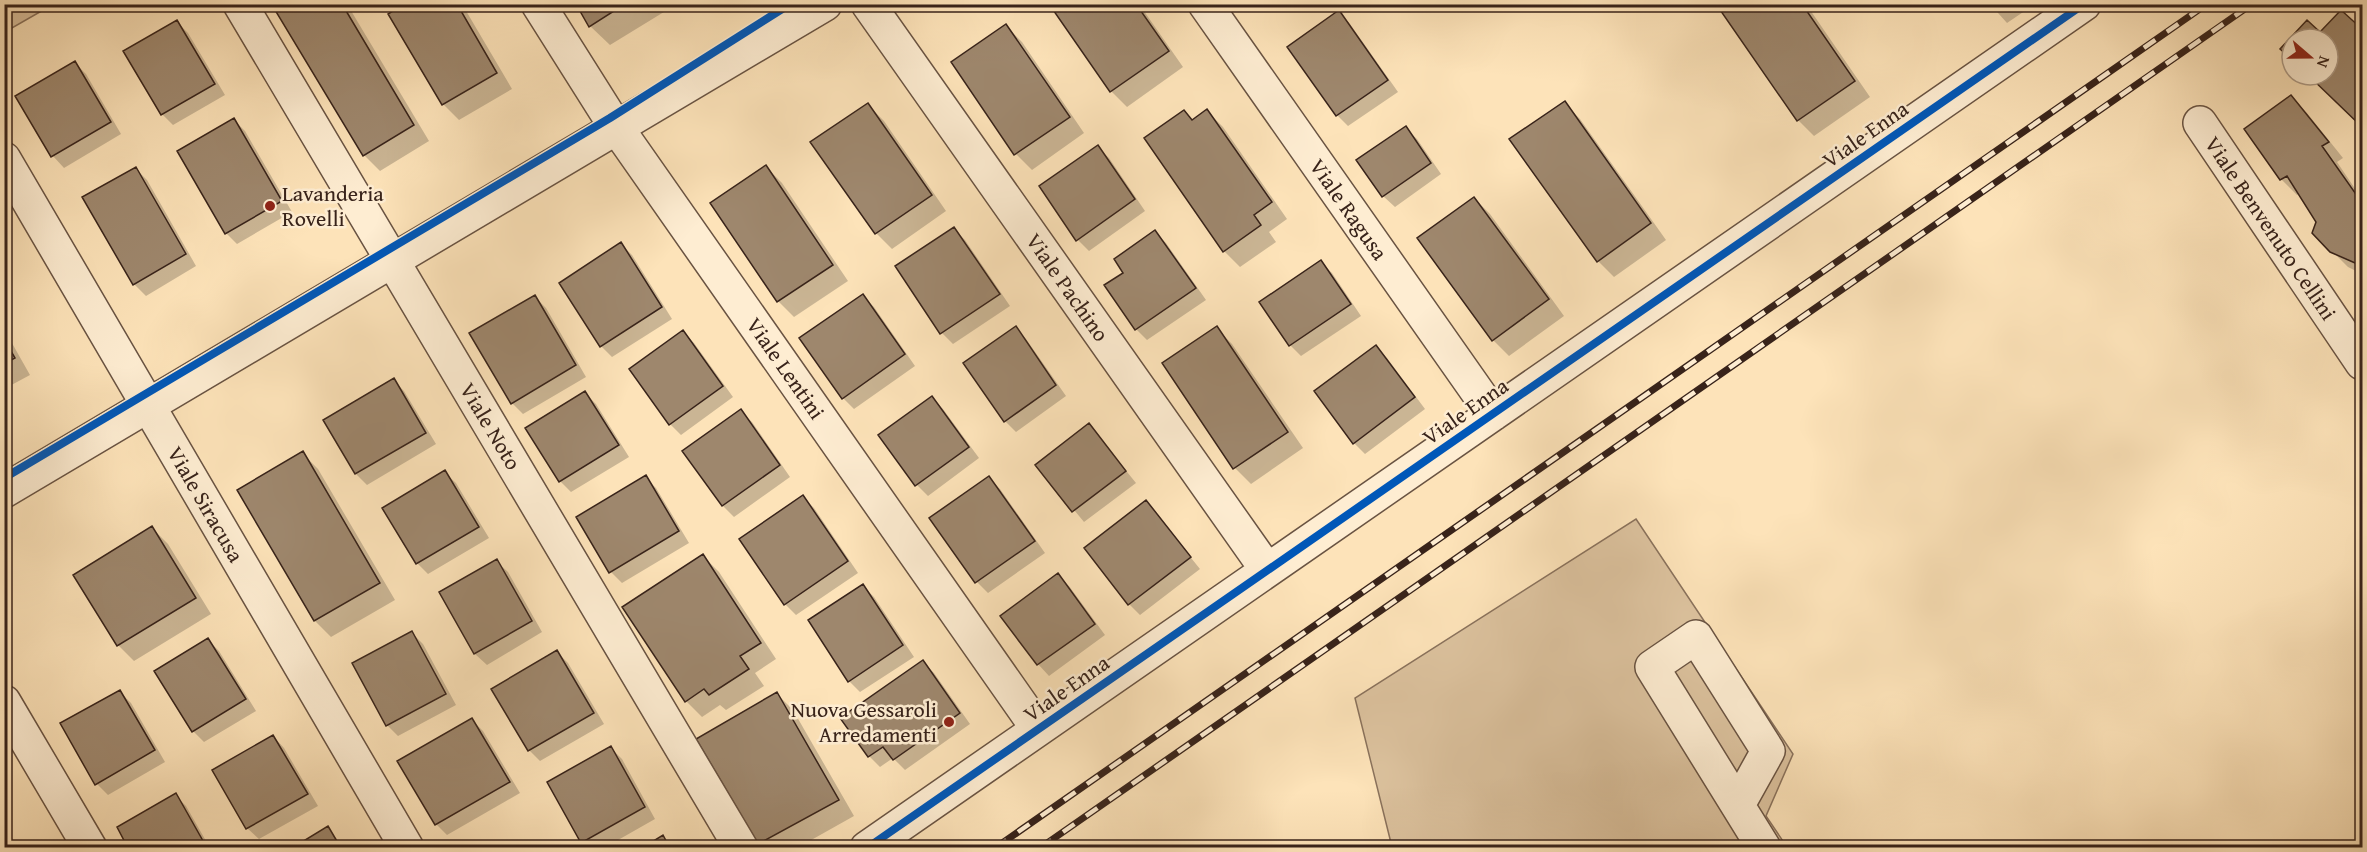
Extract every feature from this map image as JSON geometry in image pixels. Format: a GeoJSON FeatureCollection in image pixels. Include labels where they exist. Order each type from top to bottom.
{"type":"FeatureCollection","features":[{"type":"Feature","properties":{"kind":"street","name":"Viale Noto"},"geometry":{"type":"LineString","coordinates":[[240,4],[741,848]]}},
{"type":"Feature","properties":{"kind":"street","name":"Viale Lentini"},"geometry":{"type":"LineString","coordinates":[[538,4],[617,128],[1038,729]]}},
{"type":"Feature","properties":{"kind":"street"},"geometry":{"type":"LineString","coordinates":[[4,491],[825,4]]}},
{"type":"Feature","properties":{"kind":"street","name":"Viale Pachino"},"geometry":{"type":"LineString","coordinates":[[868,4],[1268,570]]}},
{"type":"Feature","properties":{"kind":"street","name":"Viale Ragusa"},"geometry":{"type":"LineString","coordinates":[[1205,4],[1493,414]]}},
{"type":"Feature","properties":{"kind":"street","name":"Viale Enna"},"geometry":{"type":"LineString","coordinates":[[867,848],[2084,4]]}},
{"type":"Feature","properties":{"kind":"street","name":"Viale Benvenuto Cellini"},"geometry":{"type":"LineString","coordinates":[[2200,123],[2362,363]]}},
{"type":"Feature","properties":{"kind":"street","name":"Viale Siracusa"},"geometry":{"type":"LineString","coordinates":[[4,159],[407,848]]}},
{"type":"Feature","properties":{"kind":"street"},"geometry":{"type":"LineString","coordinates":[[4,702],[90,848]]}},
{"type":"Feature","properties":{"kind":"street"},"geometry":{"type":"LineString","coordinates":[[1738,805],[1764,848]]}},
{"type":"Feature","properties":{"kind":"shaded area"},"geometry":{"type":"Polygon","coordinates":[[[5,4],[52,4],[52,5],[5,32],[5,4]]]}},
{"type":"Feature","properties":{"kind":"shaded area"},"geometry":{"type":"Polygon","coordinates":[[[1636,519],[1793,754],[1766,816],[1787,847],[1392,847],[1355,698],[1636,519]]]}},
{"type":"Feature","properties":{"kind":"building"},"geometry":{"type":"Polygon","coordinates":[[[283,4],[342,4],[414,125],[363,156],[275,10],[283,4]]]}},
{"type":"Feature","properties":{"kind":"building"},"geometry":{"type":"Polygon","coordinates":[[[404,4],[457,4],[497,73],[442,105],[388,14],[404,4]]]}},
{"type":"Feature","properties":{"kind":"building"},"geometry":{"type":"Polygon","coordinates":[[[576,4],[625,4],[589,27],[576,4]]]}},
{"type":"Feature","properties":{"kind":"building"},"geometry":{"type":"Polygon","coordinates":[[[1049,4],[1136,4],[1169,51],[1110,92],[1049,4]]]}},
{"type":"Feature","properties":{"kind":"building"},"geometry":{"type":"Polygon","coordinates":[[[1716,4],[1802,4],[1855,81],[1797,121],[1716,4]]]}},
{"type":"Feature","properties":{"kind":"building"},"geometry":{"type":"Polygon","coordinates":[[[1339,10],[1388,80],[1336,116],[1287,47],[1339,10]]]}},
{"type":"Feature","properties":{"kind":"building"},"geometry":{"type":"Polygon","coordinates":[[[2341,10],[2362,29],[2362,127],[2320,87],[2340,87],[2340,27],[2325,27],[2341,10]]]}},
{"type":"Feature","properties":{"kind":"building"},"geometry":{"type":"Polygon","coordinates":[[[177,20],[215,84],[161,115],[123,51],[177,20]]]}},
{"type":"Feature","properties":{"kind":"building"},"geometry":{"type":"Polygon","coordinates":[[[2307,20],[2315,27],[2300,27],[2307,20]]]}},
{"type":"Feature","properties":{"kind":"building"},"geometry":{"type":"Polygon","coordinates":[[[1006,24],[1070,117],[1014,155],[951,62],[1006,24]]]}},
{"type":"Feature","properties":{"kind":"building"},"geometry":{"type":"Polygon","coordinates":[[[75,61],[111,122],[51,157],[15,96],[75,61]]]}},
{"type":"Feature","properties":{"kind":"building"},"geometry":{"type":"Polygon","coordinates":[[[2291,95],[2329,142],[2322,146],[2362,201],[2362,266],[2330,252],[2312,233],[2316,222],[2287,176],[2280,180],[2244,129],[2291,95]]]}},
{"type":"Feature","properties":{"kind":"building"},"geometry":{"type":"Polygon","coordinates":[[[1565,101],[1651,223],[1597,262],[1509,139],[1565,101]]]}},
{"type":"Feature","properties":{"kind":"building"},"geometry":{"type":"Polygon","coordinates":[[[868,103],[932,195],[875,234],[810,142],[868,103]]]}},
{"type":"Feature","properties":{"kind":"building"},"geometry":{"type":"Polygon","coordinates":[[[1207,109],[1272,202],[1254,215],[1261,225],[1223,252],[1144,138],[1184,110],[1192,120],[1207,109]]]}},
{"type":"Feature","properties":{"kind":"building"},"geometry":{"type":"Polygon","coordinates":[[[234,118],[282,201],[225,234],[177,151],[234,118]]]}},
{"type":"Feature","properties":{"kind":"building"},"geometry":{"type":"Polygon","coordinates":[[[1406,126],[1431,163],[1382,197],[1356,160],[1406,126]]]}},
{"type":"Feature","properties":{"kind":"building"},"geometry":{"type":"Polygon","coordinates":[[[1098,145],[1135,199],[1076,241],[1039,186],[1098,145]]]}},
{"type":"Feature","properties":{"kind":"building"},"geometry":{"type":"Polygon","coordinates":[[[766,165],[833,265],[777,302],[710,203],[766,165]]]}},
{"type":"Feature","properties":{"kind":"building"},"geometry":{"type":"Polygon","coordinates":[[[136,167],[186,254],[133,285],[82,197],[136,167]]]}},
{"type":"Feature","properties":{"kind":"building"},"geometry":{"type":"Polygon","coordinates":[[[1474,197],[1549,299],[1492,341],[1417,238],[1474,197]]]}},
{"type":"Feature","properties":{"kind":"building"},"geometry":{"type":"Polygon","coordinates":[[[954,227],[1000,294],[940,334],[895,266],[954,227]]]}},
{"type":"Feature","properties":{"kind":"building"},"geometry":{"type":"Polygon","coordinates":[[[1155,230],[1196,288],[1135,330],[1104,285],[1123,273],[1114,259],[1155,230]]]}},
{"type":"Feature","properties":{"kind":"building"},"geometry":{"type":"Polygon","coordinates":[[[621,242],[662,307],[600,347],[559,283],[621,242]]]}},
{"type":"Feature","properties":{"kind":"building"},"geometry":{"type":"Polygon","coordinates":[[[1321,260],[1351,304],[1289,346],[1259,302],[1321,260]]]}},
{"type":"Feature","properties":{"kind":"building"},"geometry":{"type":"Polygon","coordinates":[[[863,294],[905,354],[842,399],[799,338],[863,294]]]}},
{"type":"Feature","properties":{"kind":"building"},"geometry":{"type":"Polygon","coordinates":[[[535,295],[576,365],[511,404],[469,333],[535,295]]]}},
{"type":"Feature","properties":{"kind":"building"},"geometry":{"type":"Polygon","coordinates":[[[1016,326],[1056,385],[1004,422],[963,363],[1016,326]]]}},
{"type":"Feature","properties":{"kind":"building"},"geometry":{"type":"Polygon","coordinates":[[[1217,326],[1288,432],[1233,469],[1162,363],[1217,326]]]}},
{"type":"Feature","properties":{"kind":"building"},"geometry":{"type":"Polygon","coordinates":[[[683,330],[723,386],[669,425],[629,369],[683,330]]]}},
{"type":"Feature","properties":{"kind":"building"},"geometry":{"type":"Polygon","coordinates":[[[4,339],[15,358],[4,364],[4,339]]]}},
{"type":"Feature","properties":{"kind":"building"},"geometry":{"type":"Polygon","coordinates":[[[1376,345],[1415,397],[1353,444],[1314,391],[1376,345]]]}},
{"type":"Feature","properties":{"kind":"building"},"geometry":{"type":"Polygon","coordinates":[[[394,378],[426,433],[355,474],[323,420],[394,378]]]}},
{"type":"Feature","properties":{"kind":"building"},"geometry":{"type":"Polygon","coordinates":[[[585,391],[619,445],[559,482],[525,428],[585,391]]]}},
{"type":"Feature","properties":{"kind":"building"},"geometry":{"type":"Polygon","coordinates":[[[932,396],[969,447],[915,486],[878,435],[932,396]]]}},
{"type":"Feature","properties":{"kind":"building"},"geometry":{"type":"Polygon","coordinates":[[[741,409],[780,465],[722,506],[682,451],[741,409]]]}},
{"type":"Feature","properties":{"kind":"building"},"geometry":{"type":"Polygon","coordinates":[[[1089,423],[1126,471],[1072,512],[1035,465],[1089,423]]]}},
{"type":"Feature","properties":{"kind":"building"},"geometry":{"type":"Polygon","coordinates":[[[303,451],[380,583],[314,621],[237,490],[303,451]]]}},
{"type":"Feature","properties":{"kind":"building"},"geometry":{"type":"Polygon","coordinates":[[[445,470],[479,527],[416,564],[382,508],[445,470]]]}},
{"type":"Feature","properties":{"kind":"building"},"geometry":{"type":"Polygon","coordinates":[[[646,475],[679,531],[609,573],[576,517],[646,475]]]}},
{"type":"Feature","properties":{"kind":"building"},"geometry":{"type":"Polygon","coordinates":[[[989,476],[1035,541],[975,583],[929,518],[989,476]]]}},
{"type":"Feature","properties":{"kind":"building"},"geometry":{"type":"Polygon","coordinates":[[[803,495],[848,561],[784,605],[739,539],[803,495]]]}},
{"type":"Feature","properties":{"kind":"building"},"geometry":{"type":"Polygon","coordinates":[[[1146,500],[1191,557],[1128,605],[1084,548],[1146,500]]]}},
{"type":"Feature","properties":{"kind":"building"},"geometry":{"type":"Polygon","coordinates":[[[152,526],[196,598],[117,646],[73,575],[152,526]]]}},
{"type":"Feature","properties":{"kind":"building"},"geometry":{"type":"Polygon","coordinates":[[[703,554],[761,643],[740,656],[749,669],[709,695],[704,689],[685,702],[622,607],[703,554]]]}},
{"type":"Feature","properties":{"kind":"building"},"geometry":{"type":"Polygon","coordinates":[[[497,559],[532,621],[474,654],[439,592],[497,559]]]}},
{"type":"Feature","properties":{"kind":"building"},"geometry":{"type":"Polygon","coordinates":[[[1058,573],[1095,624],[1037,665],[1000,616],[1058,573]]]}},
{"type":"Feature","properties":{"kind":"building"},"geometry":{"type":"Polygon","coordinates":[[[863,584],[903,645],[848,682],[808,620],[863,584]]]}},
{"type":"Feature","properties":{"kind":"building"},"geometry":{"type":"Polygon","coordinates":[[[412,631],[446,694],[386,726],[352,663],[412,631]]]}},
{"type":"Feature","properties":{"kind":"building"},"geometry":{"type":"Polygon","coordinates":[[[208,638],[246,699],[192,732],[154,671],[208,638]]]}},
{"type":"Feature","properties":{"kind":"building"},"geometry":{"type":"Polygon","coordinates":[[[557,650],[594,713],[528,751],[491,689],[557,650]]]}},
{"type":"Feature","properties":{"kind":"building"},"geometry":{"type":"Polygon","coordinates":[[[923,660],[960,713],[893,760],[883,747],[868,757],[840,718],[923,660]]]}},
{"type":"Feature","properties":{"kind":"building"},"geometry":{"type":"Polygon","coordinates":[[[120,690],[155,750],[95,785],[60,723],[120,690]]]}},
{"type":"Feature","properties":{"kind":"building"},"geometry":{"type":"Polygon","coordinates":[[[777,692],[839,800],[758,844],[696,739],[777,692]]]}},
{"type":"Feature","properties":{"kind":"building"},"geometry":{"type":"Polygon","coordinates":[[[472,718],[510,782],[435,825],[397,761],[472,718]]]}},
{"type":"Feature","properties":{"kind":"building"},"geometry":{"type":"Polygon","coordinates":[[[273,735],[308,794],[246,829],[212,770],[273,735]]]}},
{"type":"Feature","properties":{"kind":"building"},"geometry":{"type":"Polygon","coordinates":[[[611,746],[645,807],[581,843],[547,782],[611,746]]]}},
{"type":"Feature","properties":{"kind":"building"},"geometry":{"type":"Polygon","coordinates":[[[176,793],[207,848],[128,848],[117,827],[176,793]]]}},
{"type":"Feature","properties":{"kind":"building"},"geometry":{"type":"Polygon","coordinates":[[[328,826],[341,848],[292,848],[328,826]]]}},
{"type":"Feature","properties":{"kind":"building"},"geometry":{"type":"Polygon","coordinates":[[[663,835],[670,848],[642,848],[663,835]]]}},
{"type":"Feature","properties":{"kind":"railway"},"geometry":{"type":"LineString","coordinates":[[995,848],[2207,4]]}},
{"type":"Feature","properties":{"kind":"railway"},"geometry":{"type":"LineString","coordinates":[[1040,848],[2252,4]]}},
{"type":"Feature","properties":{"kind":"cycle path"},"geometry":{"type":"LineString","coordinates":[[4,478],[610,118],[790,4]]}},
{"type":"Feature","properties":{"kind":"cycle path"},"geometry":{"type":"LineString","coordinates":[[867,848],[2084,4]]}},
{"type":"Feature","properties":{"kind":"place","name":"Lavanderia Rovelli"},"geometry":{"type":"Point","coordinates":[270,206]}},
{"type":"Feature","properties":{"kind":"place","name":"Nuova Gessaroli Arredamenti"},"geometry":{"type":"Point","coordinates":[949,722]}}]}
